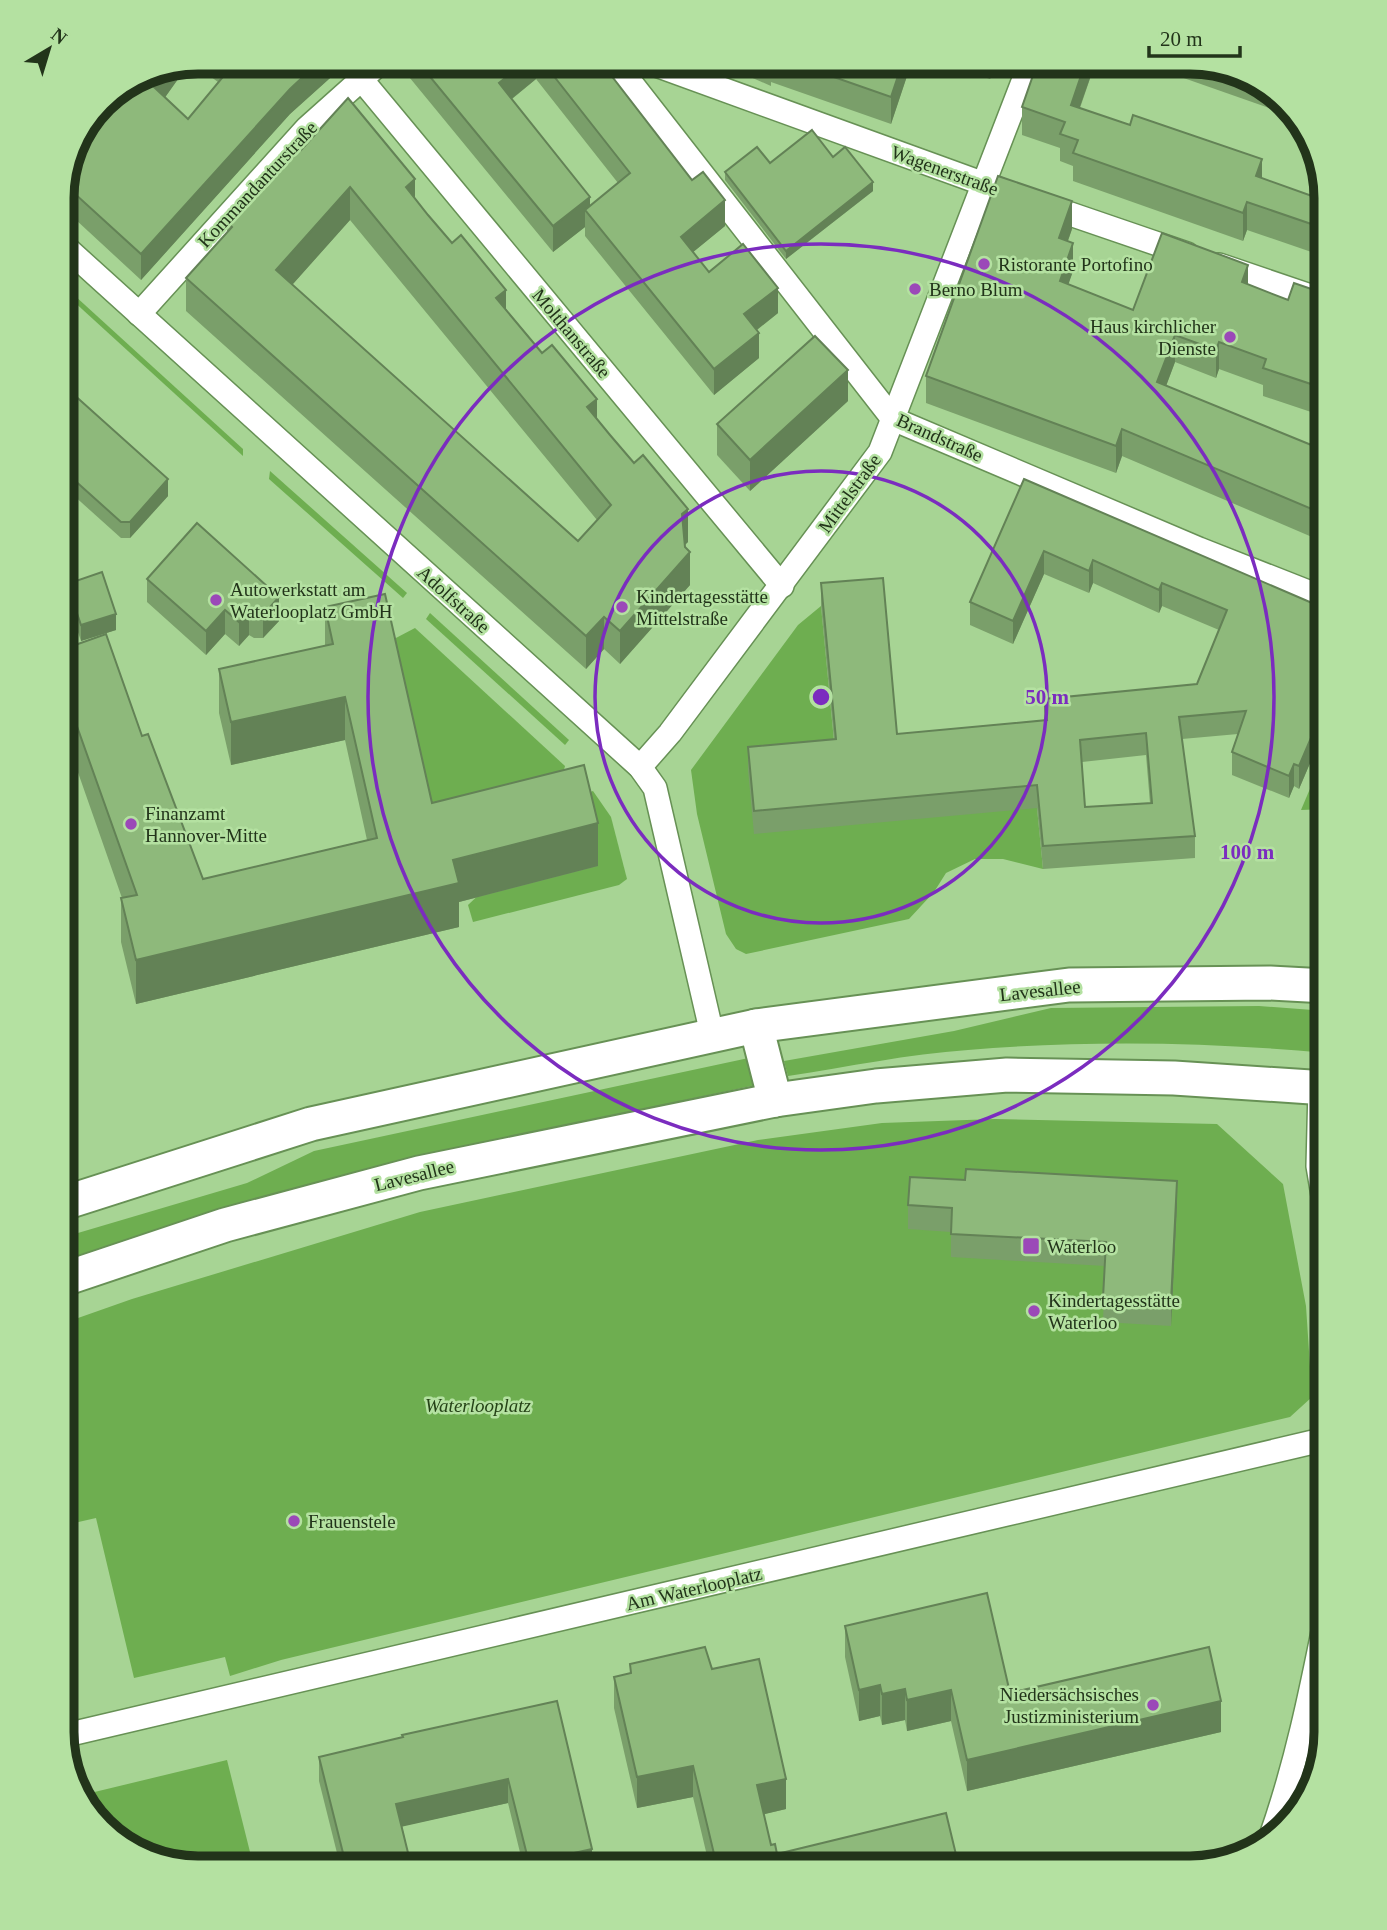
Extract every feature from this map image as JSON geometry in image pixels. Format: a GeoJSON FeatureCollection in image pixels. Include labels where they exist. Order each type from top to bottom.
{"type":"FeatureCollection","features":[{"type":"Feature","properties":{"kind":"main road","name":"Lavesallee"},"geometry":{"type":"LineString","coordinates":[[74,1200],[311,1124],[756,1026],[1069,985],[1270,983],[1314,985]]}},
{"type":"Feature","properties":{"kind":"main road"},"geometry":{"type":"LineString","coordinates":[[756,1026],[775,1100]]}},
{"type":"Feature","properties":{"kind":"main road","name":"Lavesallee"},"geometry":{"type":"LineString","coordinates":[[74,1276],[225,1225],[419,1172],[775,1100],[876,1086],[1007,1075],[1174,1079],[1314,1087]]}},
{"type":"Feature","properties":{"kind":"street","name":"Kommandanturstraße"},"geometry":{"type":"LineString","coordinates":[[139,314],[307,128],[367,74]]}},
{"type":"Feature","properties":{"kind":"street","name":"Brandstraße"},"geometry":{"type":"LineString","coordinates":[[624,74],[893,419],[1199,549],[1314,593]]}},
{"type":"Feature","properties":{"kind":"street","name":"Wagenerstraße"},"geometry":{"type":"LineString","coordinates":[[682,74],[984,184],[1314,297]]}},
{"type":"Feature","properties":{"kind":"street","name":"Mittelstraße"},"geometry":{"type":"LineString","coordinates":[[640,767],[670,733],[782,586],[880,452],[1026,74]]}},
{"type":"Feature","properties":{"kind":"street","name":"Molthanstraße"},"geometry":{"type":"LineString","coordinates":[[361,79],[782,586]]}},
{"type":"Feature","properties":{"kind":"street","name":"Adolfstraße"},"geometry":{"type":"LineString","coordinates":[[74,255],[640,767],[655,788],[712,1034]]}},
{"type":"Feature","properties":{"kind":"street","name":"Am Waterlooplatz"},"geometry":{"type":"LineString","coordinates":[[74,1733],[1314,1442]]}},
{"type":"Feature","properties":{"kind":"street"},"geometry":{"type":"LineString","coordinates":[[1277,1820],[1286,1795],[1314,1676]]}},
{"type":"Feature","properties":{"kind":"green space"},"geometry":{"type":"Polygon","coordinates":[[[74,295],[243,449],[243,456],[74,302],[74,295]]]}},
{"type":"Feature","properties":{"kind":"green space"},"geometry":{"type":"Polygon","coordinates":[[[270,471],[407,593],[403,598],[269,479],[270,471]]]}},
{"type":"Feature","properties":{"kind":"green space"},"geometry":{"type":"Polygon","coordinates":[[[821,606],[836,762],[1037,808],[1043,869],[1003,859],[975,859],[946,873],[934,892],[909,919],[746,954],[736,949],[726,934],[697,814],[691,770],[798,625],[821,606]]]}},
{"type":"Feature","properties":{"kind":"green space"},"geometry":{"type":"Polygon","coordinates":[[[430,613],[569,740],[565,745],[426,619],[430,613]]]}},
{"type":"Feature","properties":{"kind":"green space"},"geometry":{"type":"Polygon","coordinates":[[[415,628],[565,766],[552,813],[441,841],[394,639],[415,628]]]}},
{"type":"Feature","properties":{"kind":"green space"},"geometry":{"type":"Polygon","coordinates":[[[1314,779],[1314,809],[1301,810],[1314,779]]]}},
{"type":"Feature","properties":{"kind":"green space"},"geometry":{"type":"Polygon","coordinates":[[[593,791],[611,817],[627,879],[619,885],[473,922],[468,905],[587,793],[593,791]]]}},
{"type":"Feature","properties":{"kind":"green space"},"geometry":{"type":"Polygon","coordinates":[[[1259,1006],[1314,1010],[1314,1052],[1192,1045],[1013,1047],[923,1054],[788,1076],[784,1061],[954,1031],[1051,1008],[1259,1006]]]}},
{"type":"Feature","properties":{"kind":"green space"},"geometry":{"type":"Polygon","coordinates":[[[758,1056],[765,1083],[475,1145],[74,1260],[74,1234],[247,1183],[314,1151],[758,1056]]]}},
{"type":"Feature","properties":{"kind":"green space","name":"Waterlooplatz"},"geometry":{"type":"Polygon","coordinates":[[[995,1119],[1217,1124],[1283,1184],[1306,1306],[1312,1397],[1290,1417],[281,1660],[230,1676],[225,1657],[134,1678],[96,1518],[74,1523],[74,1319],[132,1299],[420,1212],[758,1140],[882,1123],[995,1119]]]}},
{"type":"Feature","properties":{"kind":"green space"},"geometry":{"type":"Polygon","coordinates":[[[227,1760],[251,1856],[189,1856],[150,1847],[122,1831],[99,1808],[90,1793],[227,1760]]]}},
{"type":"Feature","properties":{"kind":"building"},"geometry":{"type":"Polygon","coordinates":[[[225,74],[306,74],[141,254],[74,193],[83,150],[99,122],[116,104],[135,90],[158,80],[154,87],[188,119],[225,74]]]}},
{"type":"Feature","properties":{"kind":"building"},"geometry":{"type":"Polygon","coordinates":[[[428,74],[510,74],[499,83],[590,197],[553,226],[428,74]]]}},
{"type":"Feature","properties":{"kind":"building"},"geometry":{"type":"Polygon","coordinates":[[[552,74],[610,74],[692,180],[703,172],[725,200],[681,237],[709,272],[743,244],[778,288],[744,314],[759,333],[714,369],[585,210],[630,173],[552,74]]]}},
{"type":"Feature","properties":{"kind":"building"},"geometry":{"type":"Polygon","coordinates":[[[825,74],[899,74],[891,97],[825,74]]]}},
{"type":"Feature","properties":{"kind":"building"},"geometry":{"type":"Polygon","coordinates":[[[1033,74],[1082,74],[1071,105],[1130,125],[1133,115],[1262,159],[1256,176],[1314,197],[1314,225],[1247,202],[1243,213],[1073,153],[1078,140],[1060,134],[1065,122],[1022,107],[1033,74]]]}},
{"type":"Feature","properties":{"kind":"building"},"geometry":{"type":"Polygon","coordinates":[[[348,98],[415,179],[406,187],[428,215],[452,243],[461,235],[506,290],[496,298],[542,353],[552,345],[597,399],[587,407],[610,435],[634,463],[643,455],[688,509],[682,514],[685,547],[690,552],[620,631],[604,617],[586,636],[186,278],[232,227],[227,222],[295,145],[301,150],[348,98]],[[350,187],[276,270],[578,541],[611,505],[350,187]]]}},
{"type":"Feature","properties":{"kind":"building"},"geometry":{"type":"Polygon","coordinates":[[[812,130],[833,157],[845,147],[873,182],[786,251],[725,172],[757,147],[770,163],[812,130]]]}},
{"type":"Feature","properties":{"kind":"building"},"geometry":{"type":"Polygon","coordinates":[[[998,176],[1072,201],[1059,238],[1073,243],[1060,281],[1133,310],[1162,233],[1248,265],[1242,282],[1288,300],[1294,283],[1314,290],[1314,385],[1263,368],[1266,359],[1219,342],[1216,350],[1175,335],[1157,382],[1314,446],[1314,510],[1122,429],[1116,446],[926,376],[998,176]]]}},
{"type":"Feature","properties":{"kind":"building"},"geometry":{"type":"Polygon","coordinates":[[[815,336],[848,370],[750,460],[717,424],[815,336]]]}},
{"type":"Feature","properties":{"kind":"building"},"geometry":{"type":"Polygon","coordinates":[[[74,395],[168,479],[130,522],[121,522],[74,480],[74,395]]]}},
{"type":"Feature","properties":{"kind":"building"},"geometry":{"type":"Polygon","coordinates":[[[1024,479],[1314,604],[1314,731],[1299,766],[1294,764],[1289,776],[1232,752],[1246,711],[1179,717],[1195,836],[1043,846],[1037,785],[754,811],[748,747],[836,739],[821,583],[883,578],[897,734],[1047,720],[1044,699],[1197,684],[1227,610],[1162,583],[1159,590],[1093,560],[1089,571],[1044,551],[1013,621],[970,602],[1024,479]],[[1146,733],[1080,740],[1085,807],[1152,803],[1146,733]]]}},
{"type":"Feature","properties":{"kind":"building"},"geometry":{"type":"Polygon","coordinates":[[[197,523],[279,597],[263,615],[254,615],[249,611],[239,622],[225,610],[206,631],[147,579],[197,523]]]}},
{"type":"Feature","properties":{"kind":"building"},"geometry":{"type":"Polygon","coordinates":[[[102,572],[116,614],[81,625],[74,604],[74,582],[102,572]]]}},
{"type":"Feature","properties":{"kind":"building"},"geometry":{"type":"Polygon","coordinates":[[[385,594],[432,803],[584,765],[598,823],[453,860],[459,883],[136,960],[121,898],[137,895],[74,718],[74,645],[106,634],[142,736],[148,734],[203,879],[377,838],[345,697],[231,722],[219,669],[333,644],[325,607],[385,594]]]}},
{"type":"Feature","properties":{"kind":"building"},"geometry":{"type":"Polygon","coordinates":[[[966,1169],[1177,1181],[1171,1302],[1103,1298],[1106,1242],[951,1234],[952,1208],[908,1205],[910,1177],[965,1180],[966,1169]]]}},
{"type":"Feature","properties":{"kind":"building"},"geometry":{"type":"Polygon","coordinates":[[[987,1593],[1010,1693],[1209,1647],[1221,1701],[967,1760],[951,1690],[907,1700],[905,1689],[882,1694],[880,1685],[859,1690],[845,1626],[987,1593]]]}},
{"type":"Feature","properties":{"kind":"building"},"geometry":{"type":"Polygon","coordinates":[[[705,1647],[712,1669],[759,1659],[786,1779],[757,1785],[771,1845],[775,1844],[777,1854],[946,1813],[956,1856],[715,1856],[693,1766],[637,1777],[614,1677],[631,1673],[630,1664],[705,1647]]]}},
{"type":"Feature","properties":{"kind":"building"},"geometry":{"type":"Polygon","coordinates":[[[557,1701],[592,1849],[560,1856],[527,1856],[508,1779],[396,1804],[409,1856],[344,1856],[319,1757],[403,1737],[402,1735],[557,1701]]]}},
{"type":"Feature","properties":{"kind":"place","name":"Ristorante Portofino"},"geometry":{"type":"Point","coordinates":[984,264]}},
{"type":"Feature","properties":{"kind":"place","name":"Berno Blum"},"geometry":{"type":"Point","coordinates":[915,289]}},
{"type":"Feature","properties":{"kind":"place","name":"Haus kirchlicher Dienste"},"geometry":{"type":"Point","coordinates":[1230,337]}},
{"type":"Feature","properties":{"kind":"place","name":"Autowerkstatt am Waterlooplatz GmbH"},"geometry":{"type":"Point","coordinates":[216,600]}},
{"type":"Feature","properties":{"kind":"place","name":"Kindertagesstätte Mittelstraße"},"geometry":{"type":"Point","coordinates":[622,607]}},
{"type":"Feature","properties":{"kind":"place","name":"Finanzamt Hannover-Mitte"},"geometry":{"type":"Point","coordinates":[131,824]}},
{"type":"Feature","properties":{"kind":"place","name":"Waterloo"},"geometry":{"type":"Point","coordinates":[1031,1246]}},
{"type":"Feature","properties":{"kind":"place","name":"Kindertagesstätte Waterloo"},"geometry":{"type":"Point","coordinates":[1034,1311]}},
{"type":"Feature","properties":{"kind":"place","name":"Frauenstele"},"geometry":{"type":"Point","coordinates":[294,1521]}},
{"type":"Feature","properties":{"kind":"place","name":"Niedersächsisches Justizministerium"},"geometry":{"type":"Point","coordinates":[1153,1705]}}]}
